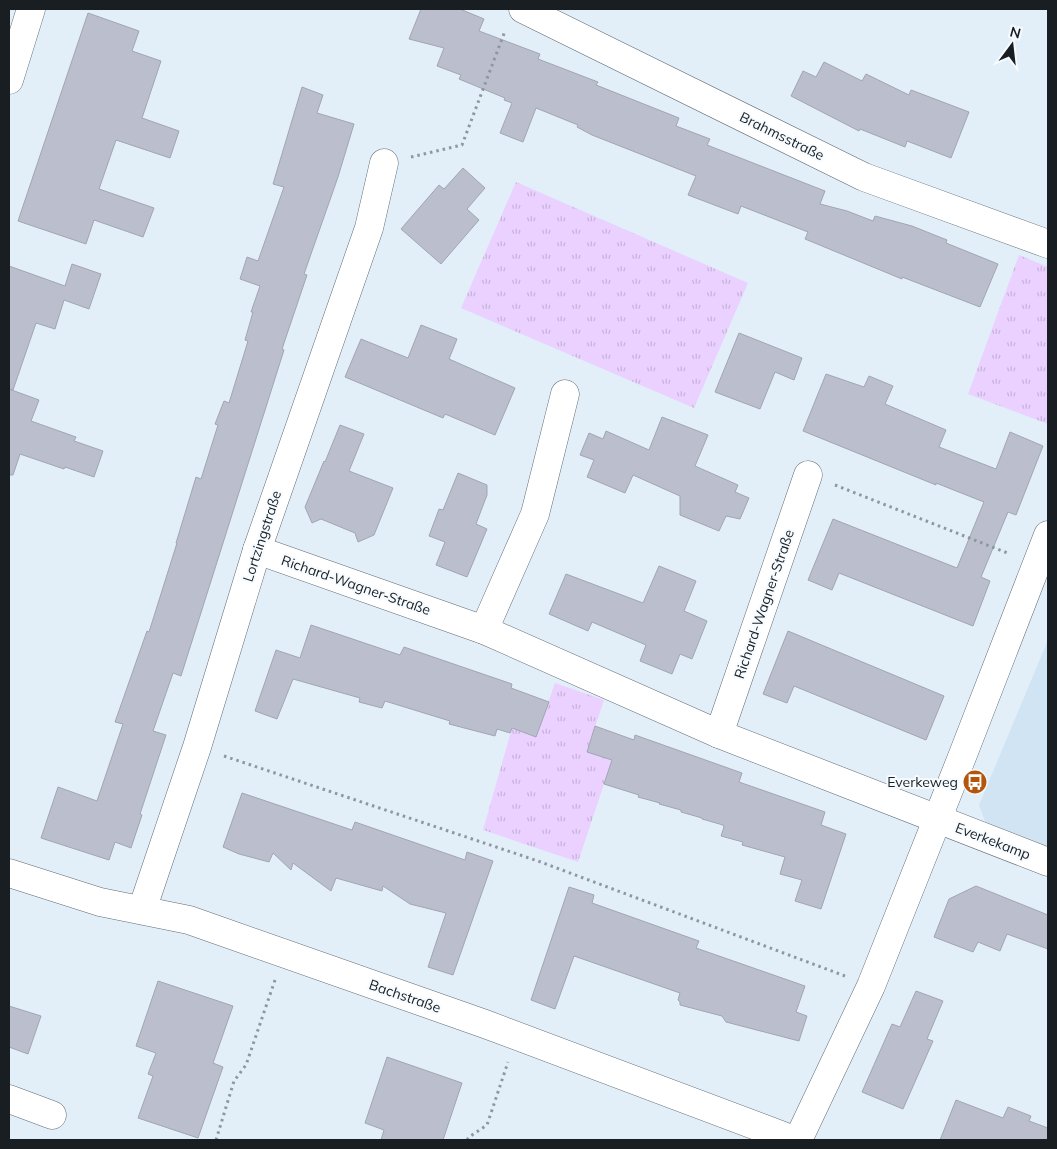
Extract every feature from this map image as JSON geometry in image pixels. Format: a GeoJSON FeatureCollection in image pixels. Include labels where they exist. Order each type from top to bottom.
{"type":"FeatureCollection","features":[{"type":"Feature","properties":{"kind":"street"},"geometry":{"type":"LineString","coordinates":[[9,80],[23,12]]}},
{"type":"Feature","properties":{"kind":"street","name":"Brahmsstraße"},"geometry":{"type":"LineString","coordinates":[[515,18],[864,177],[1048,244]]}},
{"type":"Feature","properties":{"kind":"street","name":"Lortzingstraße"},"geometry":{"type":"LineString","coordinates":[[142,910],[198,747],[257,550],[369,228],[384,163]]}},
{"type":"Feature","properties":{"kind":"street"},"geometry":{"type":"LineString","coordinates":[[484,630],[535,514],[565,394]]}},
{"type":"Feature","properties":{"kind":"street","name":"Richard-Wagner-Straße"},"geometry":{"type":"LineString","coordinates":[[719,734],[808,475]]}},
{"type":"Feature","properties":{"kind":"street"},"geometry":{"type":"LineString","coordinates":[[796,1140],[871,986],[1048,534]]}},
{"type":"Feature","properties":{"kind":"street","name":"Richard-Wagner-Straße"},"geometry":{"type":"LineString","coordinates":[[257,550],[484,630],[719,734],[937,819]]}},
{"type":"Feature","properties":{"kind":"street","name":"Everkekamp"},"geometry":{"type":"LineString","coordinates":[[937,819],[1048,862]]}},
{"type":"Feature","properties":{"kind":"street","name":"Bachstraße"},"geometry":{"type":"LineString","coordinates":[[9,873],[100,902],[189,920],[516,1036],[796,1140]]}},
{"type":"Feature","properties":{"kind":"street"},"geometry":{"type":"LineString","coordinates":[[9,1099],[52,1115]]}},
{"type":"Feature","properties":{"kind":"path"},"geometry":{"type":"LineString","coordinates":[[384,163],[462,145],[515,18]]}},
{"type":"Feature","properties":{"kind":"path"},"geometry":{"type":"LineString","coordinates":[[808,475],[1036,565]]}},
{"type":"Feature","properties":{"kind":"path"},"geometry":{"type":"LineString","coordinates":[[198,747],[538,861],[871,986]]}},
{"type":"Feature","properties":{"kind":"path"},"geometry":{"type":"LineString","coordinates":[[216,1140],[234,1081],[246,1065],[284,954]]}},
{"type":"Feature","properties":{"kind":"path"},"geometry":{"type":"LineString","coordinates":[[467,1140],[469,1136],[487,1125],[516,1036]]}},
{"type":"Feature","properties":{"kind":"shaded area"},"geometry":{"type":"Polygon","coordinates":[[[1048,640],[1048,855],[989,832],[979,805],[1048,640]]]}},
{"type":"Feature","properties":{"kind":"green space"},"geometry":{"type":"Polygon","coordinates":[[[516,182],[748,283],[694,408],[461,308],[516,182]]]}},
{"type":"Feature","properties":{"kind":"green space"},"geometry":{"type":"Polygon","coordinates":[[[1019,255],[1048,267],[1048,424],[968,394],[1019,255]]]}},
{"type":"Feature","properties":{"kind":"green space"},"geometry":{"type":"Polygon","coordinates":[[[555,683],[604,700],[587,751],[612,760],[578,862],[483,830],[512,728],[536,737],[555,683]]]}},
{"type":"Feature","properties":{"kind":"building"},"geometry":{"type":"Polygon","coordinates":[[[421,9],[460,9],[484,19],[479,31],[540,54],[538,59],[598,82],[596,85],[679,118],[676,126],[710,139],[707,145],[825,191],[820,204],[847,211],[873,221],[875,216],[912,226],[947,240],[946,243],[998,264],[980,307],[902,277],[902,279],[805,239],[808,232],[741,206],[738,214],[688,195],[696,176],[592,135],[577,127],[578,125],[536,108],[523,142],[500,133],[512,103],[504,100],[505,98],[459,79],[461,75],[437,66],[444,48],[409,39],[421,9]]]}},
{"type":"Feature","properties":{"kind":"building"},"geometry":{"type":"Polygon","coordinates":[[[88,13],[139,31],[132,51],[161,61],[142,118],[179,131],[170,158],[116,140],[99,189],[154,208],[143,237],[94,220],[86,244],[18,221],[88,13]]]}},
{"type":"Feature","properties":{"kind":"building"},"geometry":{"type":"Polygon","coordinates":[[[824,62],[862,81],[866,74],[909,95],[911,90],[969,112],[951,158],[907,141],[905,147],[860,129],[859,131],[791,96],[803,71],[816,77],[824,62]]]}},
{"type":"Feature","properties":{"kind":"building"},"geometry":{"type":"Polygon","coordinates":[[[302,87],[323,95],[317,113],[354,124],[338,177],[304,274],[307,275],[282,349],[284,350],[181,676],[173,673],[153,731],[166,735],[140,814],[142,815],[131,848],[115,842],[109,860],[41,838],[58,787],[97,801],[123,724],[115,722],[147,631],[149,632],[196,477],[201,479],[218,425],[215,424],[224,401],[229,403],[248,341],[245,340],[253,312],[251,312],[260,286],[240,279],[247,257],[258,261],[284,187],[273,184],[302,87]]]}},
{"type":"Feature","properties":{"kind":"building"},"geometry":{"type":"Polygon","coordinates":[[[463,168],[485,188],[467,209],[479,220],[441,264],[401,229],[439,185],[444,189],[463,168]]]}},
{"type":"Feature","properties":{"kind":"building"},"geometry":{"type":"Polygon","coordinates":[[[72,264],[101,274],[89,309],[64,300],[55,329],[36,323],[13,390],[9,389],[9,266],[65,286],[72,264]]]}},
{"type":"Feature","properties":{"kind":"building"},"geometry":{"type":"Polygon","coordinates":[[[421,325],[457,339],[449,359],[515,388],[495,435],[445,414],[443,418],[345,377],[361,339],[408,358],[421,325]]]}},
{"type":"Feature","properties":{"kind":"building"},"geometry":{"type":"Polygon","coordinates":[[[739,333],[802,358],[794,380],[775,372],[760,409],[715,392],[739,333]]]}},
{"type":"Feature","properties":{"kind":"building"},"geometry":{"type":"Polygon","coordinates":[[[826,374],[864,387],[869,376],[893,386],[885,404],[946,430],[939,447],[996,469],[1010,432],[1043,446],[1016,515],[1008,512],[981,577],[990,581],[973,626],[839,573],[832,590],[808,580],[833,519],[957,568],[984,502],[936,483],[936,485],[803,431],[826,374]]]}},
{"type":"Feature","properties":{"kind":"building"},"geometry":{"type":"Polygon","coordinates":[[[9,389],[39,400],[31,421],[76,437],[74,441],[103,451],[94,477],[20,454],[13,475],[9,475],[9,389]]]}},
{"type":"Feature","properties":{"kind":"building"},"geometry":{"type":"Polygon","coordinates":[[[662,417],[708,435],[695,466],[738,485],[735,492],[749,498],[740,519],[726,516],[719,531],[680,515],[680,496],[633,475],[625,493],[587,477],[594,460],[580,455],[589,433],[603,439],[606,431],[649,450],[662,417]]]}},
{"type":"Feature","properties":{"kind":"building"},"geometry":{"type":"Polygon","coordinates":[[[340,425],[364,434],[349,471],[393,488],[374,535],[358,542],[355,533],[321,519],[312,523],[305,507],[340,425]]]}},
{"type":"Feature","properties":{"kind":"building"},"geometry":{"type":"Polygon","coordinates":[[[458,473],[487,485],[487,495],[476,524],[487,529],[467,577],[436,565],[445,542],[429,536],[439,509],[443,510],[458,473]]]}},
{"type":"Feature","properties":{"kind":"building"},"geometry":{"type":"Polygon","coordinates":[[[659,566],[696,581],[684,611],[707,621],[692,659],[680,654],[672,674],[640,661],[646,645],[592,622],[588,631],[549,614],[566,574],[643,603],[659,566]]]}},
{"type":"Feature","properties":{"kind":"building"},"geometry":{"type":"Polygon","coordinates":[[[311,625],[400,655],[404,647],[512,684],[511,688],[549,702],[536,737],[512,728],[510,733],[497,729],[495,736],[449,724],[450,721],[385,701],[382,708],[359,702],[360,698],[293,679],[277,719],[255,711],[276,650],[300,658],[311,625]]]}},
{"type":"Feature","properties":{"kind":"building"},"geometry":{"type":"Polygon","coordinates":[[[788,631],[944,696],[926,740],[794,686],[787,703],[763,694],[788,631]]]}},
{"type":"Feature","properties":{"kind":"building"},"geometry":{"type":"Polygon","coordinates":[[[595,726],[634,740],[635,735],[742,773],[739,782],[825,812],[821,825],[846,834],[821,909],[795,901],[802,880],[780,874],[785,857],[742,845],[743,842],[721,836],[723,825],[604,784],[612,760],[587,752],[595,726]]]}},
{"type":"Feature","properties":{"kind":"building"},"geometry":{"type":"Polygon","coordinates":[[[242,793],[352,830],[355,822],[465,860],[467,852],[493,861],[453,975],[428,967],[446,913],[410,904],[383,886],[382,891],[336,878],[331,891],[293,863],[291,870],[273,853],[269,862],[239,854],[223,847],[242,793]]]}},
{"type":"Feature","properties":{"kind":"building"},"geometry":{"type":"Polygon","coordinates":[[[976,886],[1048,915],[1048,949],[1007,934],[1000,951],[978,942],[973,952],[934,937],[949,899],[976,886]]]}},
{"type":"Feature","properties":{"kind":"building"},"geometry":{"type":"Polygon","coordinates":[[[569,887],[594,895],[592,903],[699,941],[696,948],[805,986],[796,1012],[807,1016],[799,1041],[726,1022],[722,1016],[680,1005],[678,1000],[680,993],[574,956],[555,1009],[531,1000],[569,887]]]}},
{"type":"Feature","properties":{"kind":"building"},"geometry":{"type":"Polygon","coordinates":[[[158,981],[233,1006],[213,1063],[223,1067],[198,1138],[138,1118],[153,1076],[148,1074],[156,1053],[136,1046],[158,981]]]}},
{"type":"Feature","properties":{"kind":"building"},"geometry":{"type":"Polygon","coordinates":[[[916,991],[943,1001],[927,1039],[933,1041],[903,1109],[862,1092],[892,1024],[900,1027],[916,991]]]}},
{"type":"Feature","properties":{"kind":"building"},"geometry":{"type":"Polygon","coordinates":[[[9,1006],[41,1016],[28,1054],[9,1047],[9,1006]]]}},
{"type":"Feature","properties":{"kind":"building"},"geometry":{"type":"Polygon","coordinates":[[[387,1057],[462,1083],[443,1140],[381,1140],[384,1130],[365,1123],[387,1057]]]}},
{"type":"Feature","properties":{"kind":"building"},"geometry":{"type":"Polygon","coordinates":[[[956,1100],[1003,1118],[1008,1107],[1031,1116],[1029,1121],[1048,1128],[1048,1140],[940,1140],[956,1100]]]}},
{"type":"Feature","properties":{"kind":"place","name":"Everkeweg"},"geometry":{"type":"Point","coordinates":[975,782]}}]}
